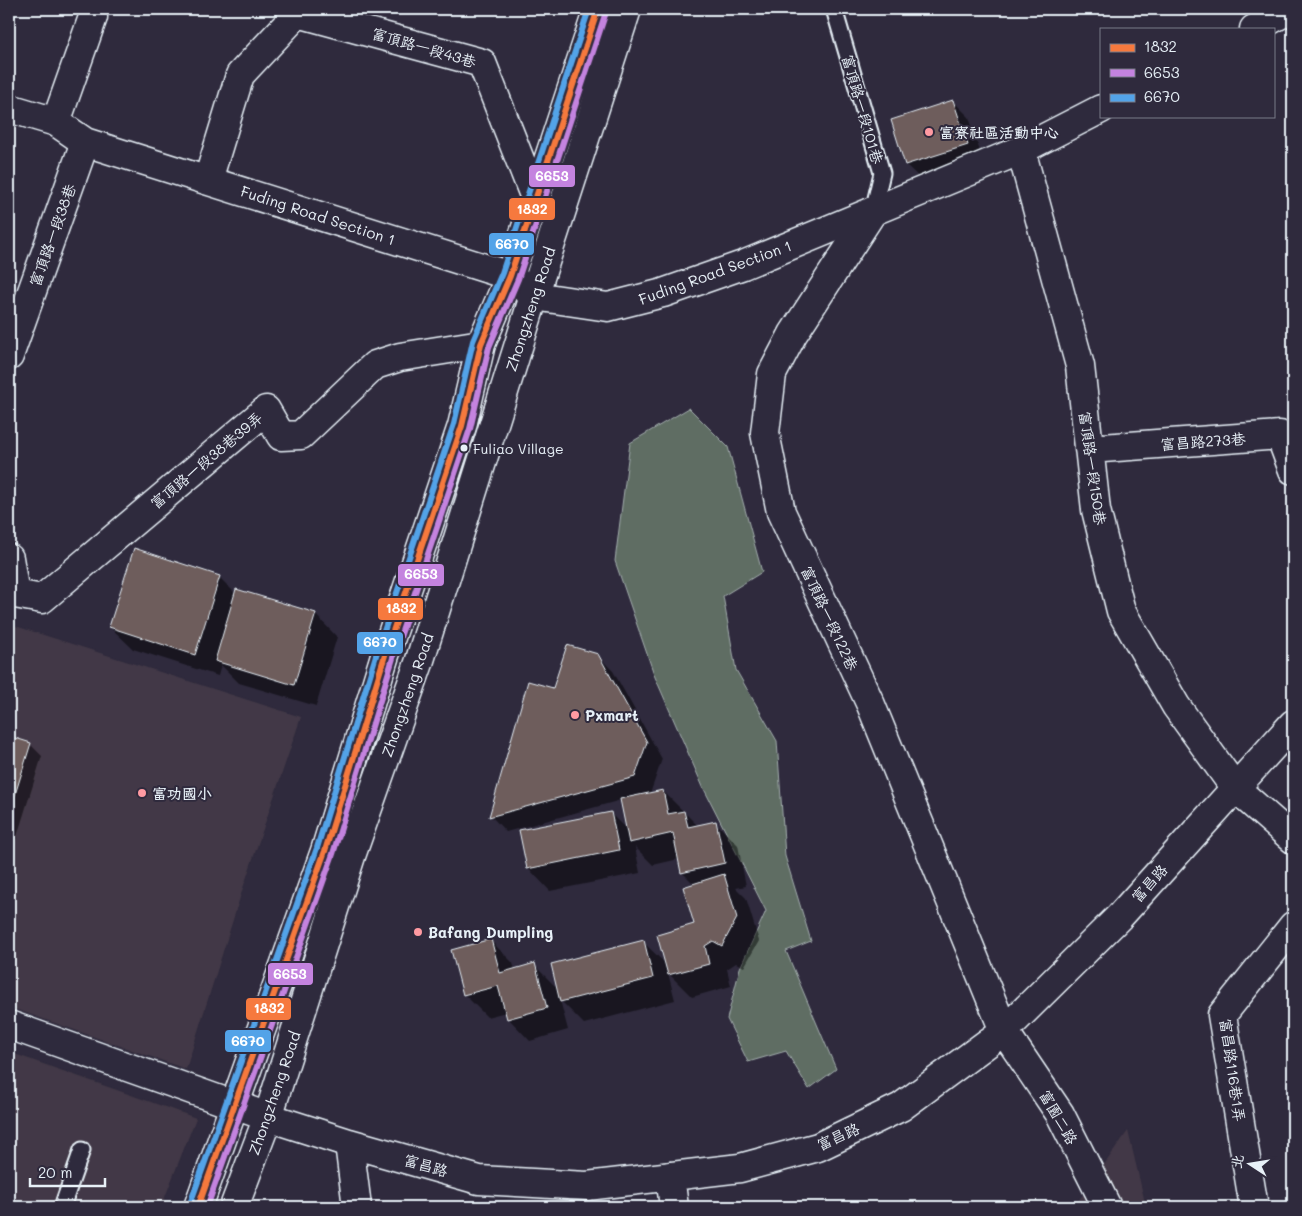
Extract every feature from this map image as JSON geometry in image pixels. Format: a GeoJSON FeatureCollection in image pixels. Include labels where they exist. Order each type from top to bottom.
{"type":"FeatureCollection","features":[{"type":"Feature","properties":{"kind":"street","name":"Zhongzheng Road"},"geometry":{"type":"LineString","coordinates":[[198,1207],[236,1105],[325,851],[385,655],[462,426],[481,344],[510,276],[598,9]]}},
{"type":"Feature","properties":{"kind":"street","name":"Zhongzheng Road"},"geometry":{"type":"LineString","coordinates":[[234,1207],[268,1117],[351,856],[420,663],[534,296],[627,9]]}},
{"type":"Feature","properties":{"kind":"street"},"geometry":{"type":"LineString","coordinates":[[1256,28],[1290,9]]}},
{"type":"Feature","properties":{"kind":"street","name":"富頂路一段43巷"},"geometry":{"type":"LineString","coordinates":[[208,180],[240,75],[298,13],[482,63],[536,198]]}},
{"type":"Feature","properties":{"kind":"street"},"geometry":{"type":"LineString","coordinates":[[56,122],[94,17]]}},
{"type":"Feature","properties":{"kind":"street","name":"Fuding Road Section 1"},"geometry":{"type":"LineString","coordinates":[[9,108],[56,122],[85,142],[510,276],[534,296],[608,307],[663,294],[743,265],[1021,150],[1100,109]]}},
{"type":"Feature","properties":{"kind":"street","name":"富頂路一段38巷"},"geometry":{"type":"LineString","coordinates":[[9,356],[85,142]]}},
{"type":"Feature","properties":{"kind":"street","name":"富頂路一段150巷"},"geometry":{"type":"LineString","coordinates":[[1021,150],[1080,366],[1096,510],[1121,611],[1176,706],[1235,788],[1293,839]]}},
{"type":"Feature","properties":{"kind":"street","name":"富頂路一段122巷"},"geometry":{"type":"LineString","coordinates":[[873,210],[793,334],[772,374],[765,433],[781,512],[871,705],[1004,1031]]}},
{"type":"Feature","properties":{"kind":"street","name":"富頂路一段38巷39弄"},"geometry":{"type":"LineString","coordinates":[[9,558],[15,594],[42,599],[266,410],[281,436],[301,435],[375,364],[400,357],[481,344]]}},
{"type":"Feature","properties":{"kind":"street","name":"富昌路273巷"},"geometry":{"type":"LineString","coordinates":[[1089,449],[1280,435],[1293,470]]}},
{"type":"Feature","properties":{"kind":"street","name":"富昌路"},"geometry":{"type":"LineString","coordinates":[[9,1025],[268,1117],[349,1143],[479,1180],[586,1186],[740,1168],[818,1146],[901,1107],[1004,1031],[1120,916],[1293,724]]}},
{"type":"Feature","properties":{"kind":"street","name":"富昌路116巷1弄"},"geometry":{"type":"LineString","coordinates":[[1254,1207],[1222,1015],[1293,926]]}},
{"type":"Feature","properties":{"kind":"street","name":"富園二路"},"geometry":{"type":"LineString","coordinates":[[1004,1031],[1060,1114],[1107,1207]]}},
{"type":"Feature","properties":{"kind":"street"},"geometry":{"type":"LineString","coordinates":[[349,1143],[357,1207]]}},
{"type":"Feature","properties":{"kind":"street"},"geometry":{"type":"LineString","coordinates":[[670,1176],[674,1207]]}},
{"type":"Feature","properties":{"kind":"lane","name":"富頂路一段101巷"},"geometry":{"type":"LineString","coordinates":[[834,9],[882,173],[873,210]]}},
{"type":"Feature","properties":{"kind":"lane"},"geometry":{"type":"LineString","coordinates":[[62,1207],[82,1150]]}},
{"type":"Feature","properties":{"kind":"shaded area"},"geometry":{"type":"Polygon","coordinates":[[[689,408],[728,447],[762,572],[723,596],[736,670],[777,741],[785,856],[811,941],[786,951],[836,1069],[809,1089],[786,1051],[748,1062],[727,1019],[740,968],[766,911],[703,787],[655,677],[615,561],[630,443],[689,408]]]}},
{"type":"Feature","properties":{"kind":"shaded area","name":"富功國小"},"geometry":{"type":"Polygon","coordinates":[[[9,624],[301,717],[243,888],[186,1069],[9,1007],[9,624]]]}},
{"type":"Feature","properties":{"kind":"shaded area"},"geometry":{"type":"Polygon","coordinates":[[[9,1052],[196,1118],[161,1207],[9,1207],[9,1052]]]}},
{"type":"Feature","properties":{"kind":"shaded area"},"geometry":{"type":"Polygon","coordinates":[[[1128,1131],[1146,1207],[1074,1207],[1128,1131]]]}},
{"type":"Feature","properties":{"kind":"building","name":"富寮社區活動中心"},"geometry":{"type":"Polygon","coordinates":[[[953,100],[968,145],[905,165],[891,120],[953,100]]]}},
{"type":"Feature","properties":{"kind":"building"},"geometry":{"type":"Polygon","coordinates":[[[134,548],[220,576],[195,655],[109,627],[134,548]]]}},
{"type":"Feature","properties":{"kind":"building"},"geometry":{"type":"Polygon","coordinates":[[[236,589],[316,613],[294,685],[215,661],[236,589]]]}},
{"type":"Feature","properties":{"kind":"building","name":"Pxmart"},"geometry":{"type":"Polygon","coordinates":[[[567,645],[598,654],[647,742],[635,777],[489,817],[528,681],[553,688],[567,645]]]}},
{"type":"Feature","properties":{"kind":"building"},"geometry":{"type":"Polygon","coordinates":[[[9,736],[31,743],[9,814],[9,736]]]}},
{"type":"Feature","properties":{"kind":"building"},"geometry":{"type":"Polygon","coordinates":[[[663,790],[668,814],[684,811],[688,827],[716,821],[725,863],[681,873],[673,833],[629,843],[620,799],[663,790]]]}},
{"type":"Feature","properties":{"kind":"building"},"geometry":{"type":"Polygon","coordinates":[[[611,812],[619,850],[527,869],[519,830],[611,812]]]}},
{"type":"Feature","properties":{"kind":"building"},"geometry":{"type":"Polygon","coordinates":[[[724,874],[737,918],[722,946],[713,941],[705,946],[709,964],[668,975],[657,935],[694,924],[683,887],[724,874]]]}},
{"type":"Feature","properties":{"kind":"building"},"geometry":{"type":"Polygon","coordinates":[[[491,939],[500,973],[535,963],[547,1008],[507,1019],[498,986],[463,995],[451,950],[491,939]]]}},
{"type":"Feature","properties":{"kind":"building"},"geometry":{"type":"Polygon","coordinates":[[[644,940],[653,978],[560,1002],[551,964],[644,940]]]}},
{"type":"Feature","properties":{"kind":"transit line","name":"6670"},"geometry":{"type":"LineString","coordinates":[[190,1204],[317,848],[377,652],[454,424],[473,341],[502,273],[589,9]]}},
{"type":"Feature","properties":{"kind":"transit line","name":"1832"},"geometry":{"type":"LineString","coordinates":[[198,1207],[325,851],[385,655],[462,426],[481,344],[510,276],[598,9]]}},
{"type":"Feature","properties":{"kind":"transit line","name":"6653"},"geometry":{"type":"LineString","coordinates":[[207,1207],[333,854],[393,658],[470,429],[489,347],[518,279],[606,12]]}},
{"type":"Feature","properties":{"kind":"place","name":"富寮社區活動中心"},"geometry":{"type":"Point","coordinates":[929,132]}},
{"type":"Feature","properties":{"kind":"place","name":"Fuliao Village"},"geometry":{"type":"Point","coordinates":[464,448]}},
{"type":"Feature","properties":{"kind":"place","name":"Pxmart"},"geometry":{"type":"Point","coordinates":[575,715]}},
{"type":"Feature","properties":{"kind":"place","name":"富功國小"},"geometry":{"type":"Point","coordinates":[142,793]}},
{"type":"Feature","properties":{"kind":"place","name":"Bafang Dumpling"},"geometry":{"type":"Point","coordinates":[418,932]}}]}
